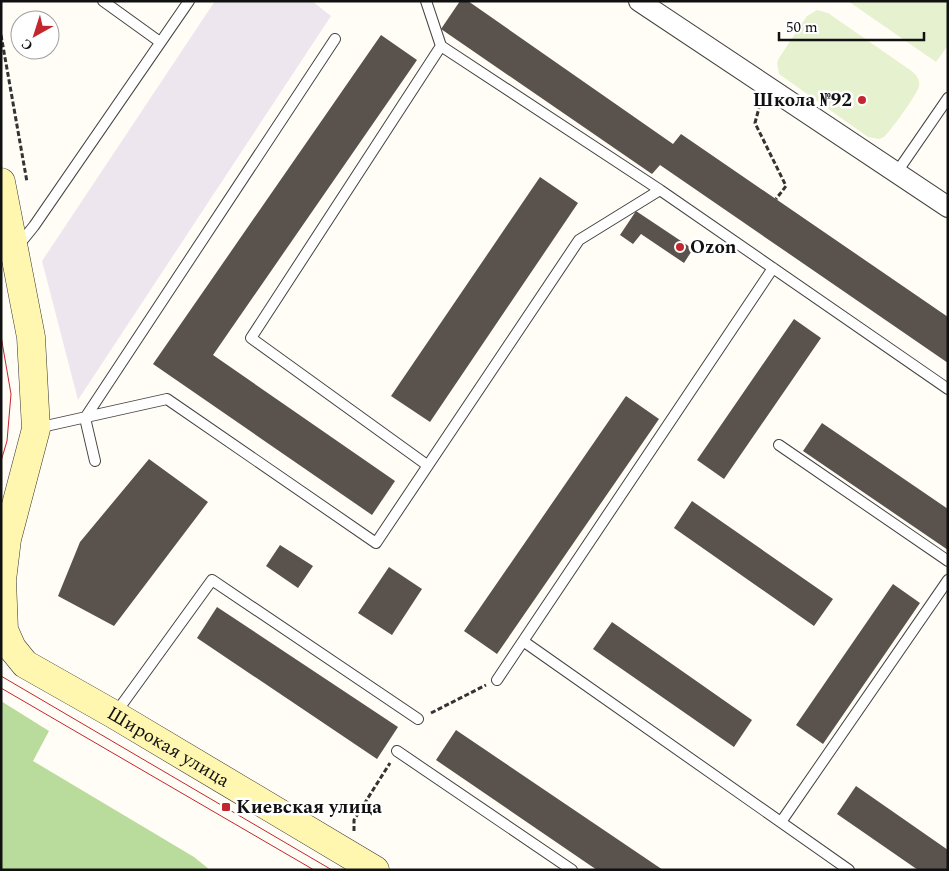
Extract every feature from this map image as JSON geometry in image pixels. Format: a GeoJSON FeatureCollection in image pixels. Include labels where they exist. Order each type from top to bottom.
{"type":"FeatureCollection","features":[{"type":"Feature","properties":{"kind":"street"},"geometry":{"type":"LineString","coordinates":[[639,1],[948,207]]}},
{"type":"Feature","properties":{"kind":"street"},"geometry":{"type":"LineString","coordinates":[[1,182],[31,337],[36,429],[7,539],[2,580],[3,629]]}},
{"type":"Feature","properties":{"kind":"street","name":"Широкая улица"},"geometry":{"type":"LineString","coordinates":[[3,629],[12,648],[25,664],[115,715],[375,870]]}},
{"type":"Feature","properties":{"kind":"lane"},"geometry":{"type":"LineString","coordinates":[[103,1],[160,42]]}},
{"type":"Feature","properties":{"kind":"lane"},"geometry":{"type":"LineString","coordinates":[[14,250],[34,226],[190,1]]}},
{"type":"Feature","properties":{"kind":"lane"},"geometry":{"type":"LineString","coordinates":[[426,1],[441,46],[660,190],[948,389]]}},
{"type":"Feature","properties":{"kind":"lane"},"geometry":{"type":"LineString","coordinates":[[95,461],[85,418],[335,39]]}},
{"type":"Feature","properties":{"kind":"lane"},"geometry":{"type":"LineString","coordinates":[[427,465],[251,338],[441,46]]}},
{"type":"Feature","properties":{"kind":"lane"},"geometry":{"type":"LineString","coordinates":[[897,172],[948,98]]}},
{"type":"Feature","properties":{"kind":"lane"},"geometry":{"type":"LineString","coordinates":[[36,429],[167,399],[376,543],[579,240],[660,190]]}},
{"type":"Feature","properties":{"kind":"lane"},"geometry":{"type":"LineString","coordinates":[[497,680],[773,268]]}},
{"type":"Feature","properties":{"kind":"lane"},"geometry":{"type":"LineString","coordinates":[[780,445],[948,561]]}},
{"type":"Feature","properties":{"kind":"lane"},"geometry":{"type":"LineString","coordinates":[[115,715],[212,580],[418,719]]}},
{"type":"Feature","properties":{"kind":"lane"},"geometry":{"type":"LineString","coordinates":[[781,822],[948,580]]}},
{"type":"Feature","properties":{"kind":"lane"},"geometry":{"type":"LineString","coordinates":[[523,641],[849,870]]}},
{"type":"Feature","properties":{"kind":"lane"},"geometry":{"type":"LineString","coordinates":[[397,751],[572,870]]}},
{"type":"Feature","properties":{"kind":"path"},"geometry":{"type":"LineString","coordinates":[[1,35],[28,188]]}},
{"type":"Feature","properties":{"kind":"path"},"geometry":{"type":"LineString","coordinates":[[764,84],[755,123],[786,186],[776,199]]}},
{"type":"Feature","properties":{"kind":"shaded area"},"geometry":{"type":"Polygon","coordinates":[[[215,1],[312,1],[331,16],[78,400],[42,261],[215,1]]]}},
{"type":"Feature","properties":{"kind":"green space"},"geometry":{"type":"Polygon","coordinates":[[[848,1],[948,1],[948,45],[936,62],[848,1]]]}},
{"type":"Feature","properties":{"kind":"green space"},"geometry":{"type":"Polygon","coordinates":[[[817,10],[828,13],[913,72],[918,78],[919,86],[914,97],[884,137],[879,139],[868,137],[779,74],[777,63],[779,58],[807,16],[817,10]]]}},
{"type":"Feature","properties":{"kind":"green space"},"geometry":{"type":"Polygon","coordinates":[[[1,701],[49,731],[33,761],[194,857],[210,870],[1,870],[1,701]]]}},
{"type":"Feature","properties":{"kind":"building"},"geometry":{"type":"Polygon","coordinates":[[[460,1],[468,1],[673,144],[681,134],[948,317],[948,363],[660,165],[652,174],[441,29],[460,1]]]}},
{"type":"Feature","properties":{"kind":"building"},"geometry":{"type":"Polygon","coordinates":[[[381,35],[417,60],[213,355],[395,481],[372,515],[153,364],[381,35]]]}},
{"type":"Feature","properties":{"kind":"building"},"geometry":{"type":"Polygon","coordinates":[[[540,177],[578,203],[430,422],[391,396],[540,177]]]}},
{"type":"Feature","properties":{"kind":"building"},"geometry":{"type":"Polygon","coordinates":[[[636,211],[693,249],[684,263],[641,234],[633,244],[620,235],[636,211]]]}},
{"type":"Feature","properties":{"kind":"building"},"geometry":{"type":"Polygon","coordinates":[[[794,319],[821,338],[724,479],[697,460],[794,319]]]}},
{"type":"Feature","properties":{"kind":"building"},"geometry":{"type":"Polygon","coordinates":[[[626,396],[659,419],[497,654],[464,631],[626,396]]]}},
{"type":"Feature","properties":{"kind":"building"},"geometry":{"type":"Polygon","coordinates":[[[822,423],[948,509],[948,550],[803,451],[822,423]]]}},
{"type":"Feature","properties":{"kind":"building"},"geometry":{"type":"Polygon","coordinates":[[[149,459],[208,502],[114,626],[58,596],[80,542],[149,459]]]}},
{"type":"Feature","properties":{"kind":"building"},"geometry":{"type":"Polygon","coordinates":[[[692,501],[833,599],[814,626],[674,528],[692,501]]]}},
{"type":"Feature","properties":{"kind":"building"},"geometry":{"type":"Polygon","coordinates":[[[280,545],[313,566],[298,588],[266,566],[280,545]]]}},
{"type":"Feature","properties":{"kind":"building"},"geometry":{"type":"Polygon","coordinates":[[[389,567],[422,589],[392,635],[358,613],[389,567]]]}},
{"type":"Feature","properties":{"kind":"building"},"geometry":{"type":"Polygon","coordinates":[[[893,584],[920,603],[823,744],[796,725],[893,584]]]}},
{"type":"Feature","properties":{"kind":"building"},"geometry":{"type":"Polygon","coordinates":[[[217,607],[398,727],[377,759],[197,638],[217,607]]]}},
{"type":"Feature","properties":{"kind":"building"},"geometry":{"type":"Polygon","coordinates":[[[612,622],[752,720],[734,747],[593,649],[612,622]]]}},
{"type":"Feature","properties":{"kind":"building"},"geometry":{"type":"Polygon","coordinates":[[[456,730],[663,870],[597,870],[436,760],[456,730]]]}},
{"type":"Feature","properties":{"kind":"building"},"geometry":{"type":"Polygon","coordinates":[[[856,786],[948,850],[948,870],[918,870],[837,814],[856,786]]]}},
{"type":"Feature","properties":{"kind":"tram line"},"geometry":{"type":"LineString","coordinates":[[1,336],[11,394],[7,441],[1,461]]}},
{"type":"Feature","properties":{"kind":"tram line"},"geometry":{"type":"LineString","coordinates":[[1,676],[332,870]]}},
{"type":"Feature","properties":{"kind":"tram line"},"geometry":{"type":"LineString","coordinates":[[1,688],[314,870]]}},
{"type":"Feature","properties":{"kind":"place","name":"Школа №92"},"geometry":{"type":"Point","coordinates":[862,100]}},
{"type":"Feature","properties":{"kind":"place","name":"Ozon"},"geometry":{"type":"Point","coordinates":[680,247]}},
{"type":"Feature","properties":{"kind":"place","name":"Киевская улица"},"geometry":{"type":"Point","coordinates":[226,807]}}]}
